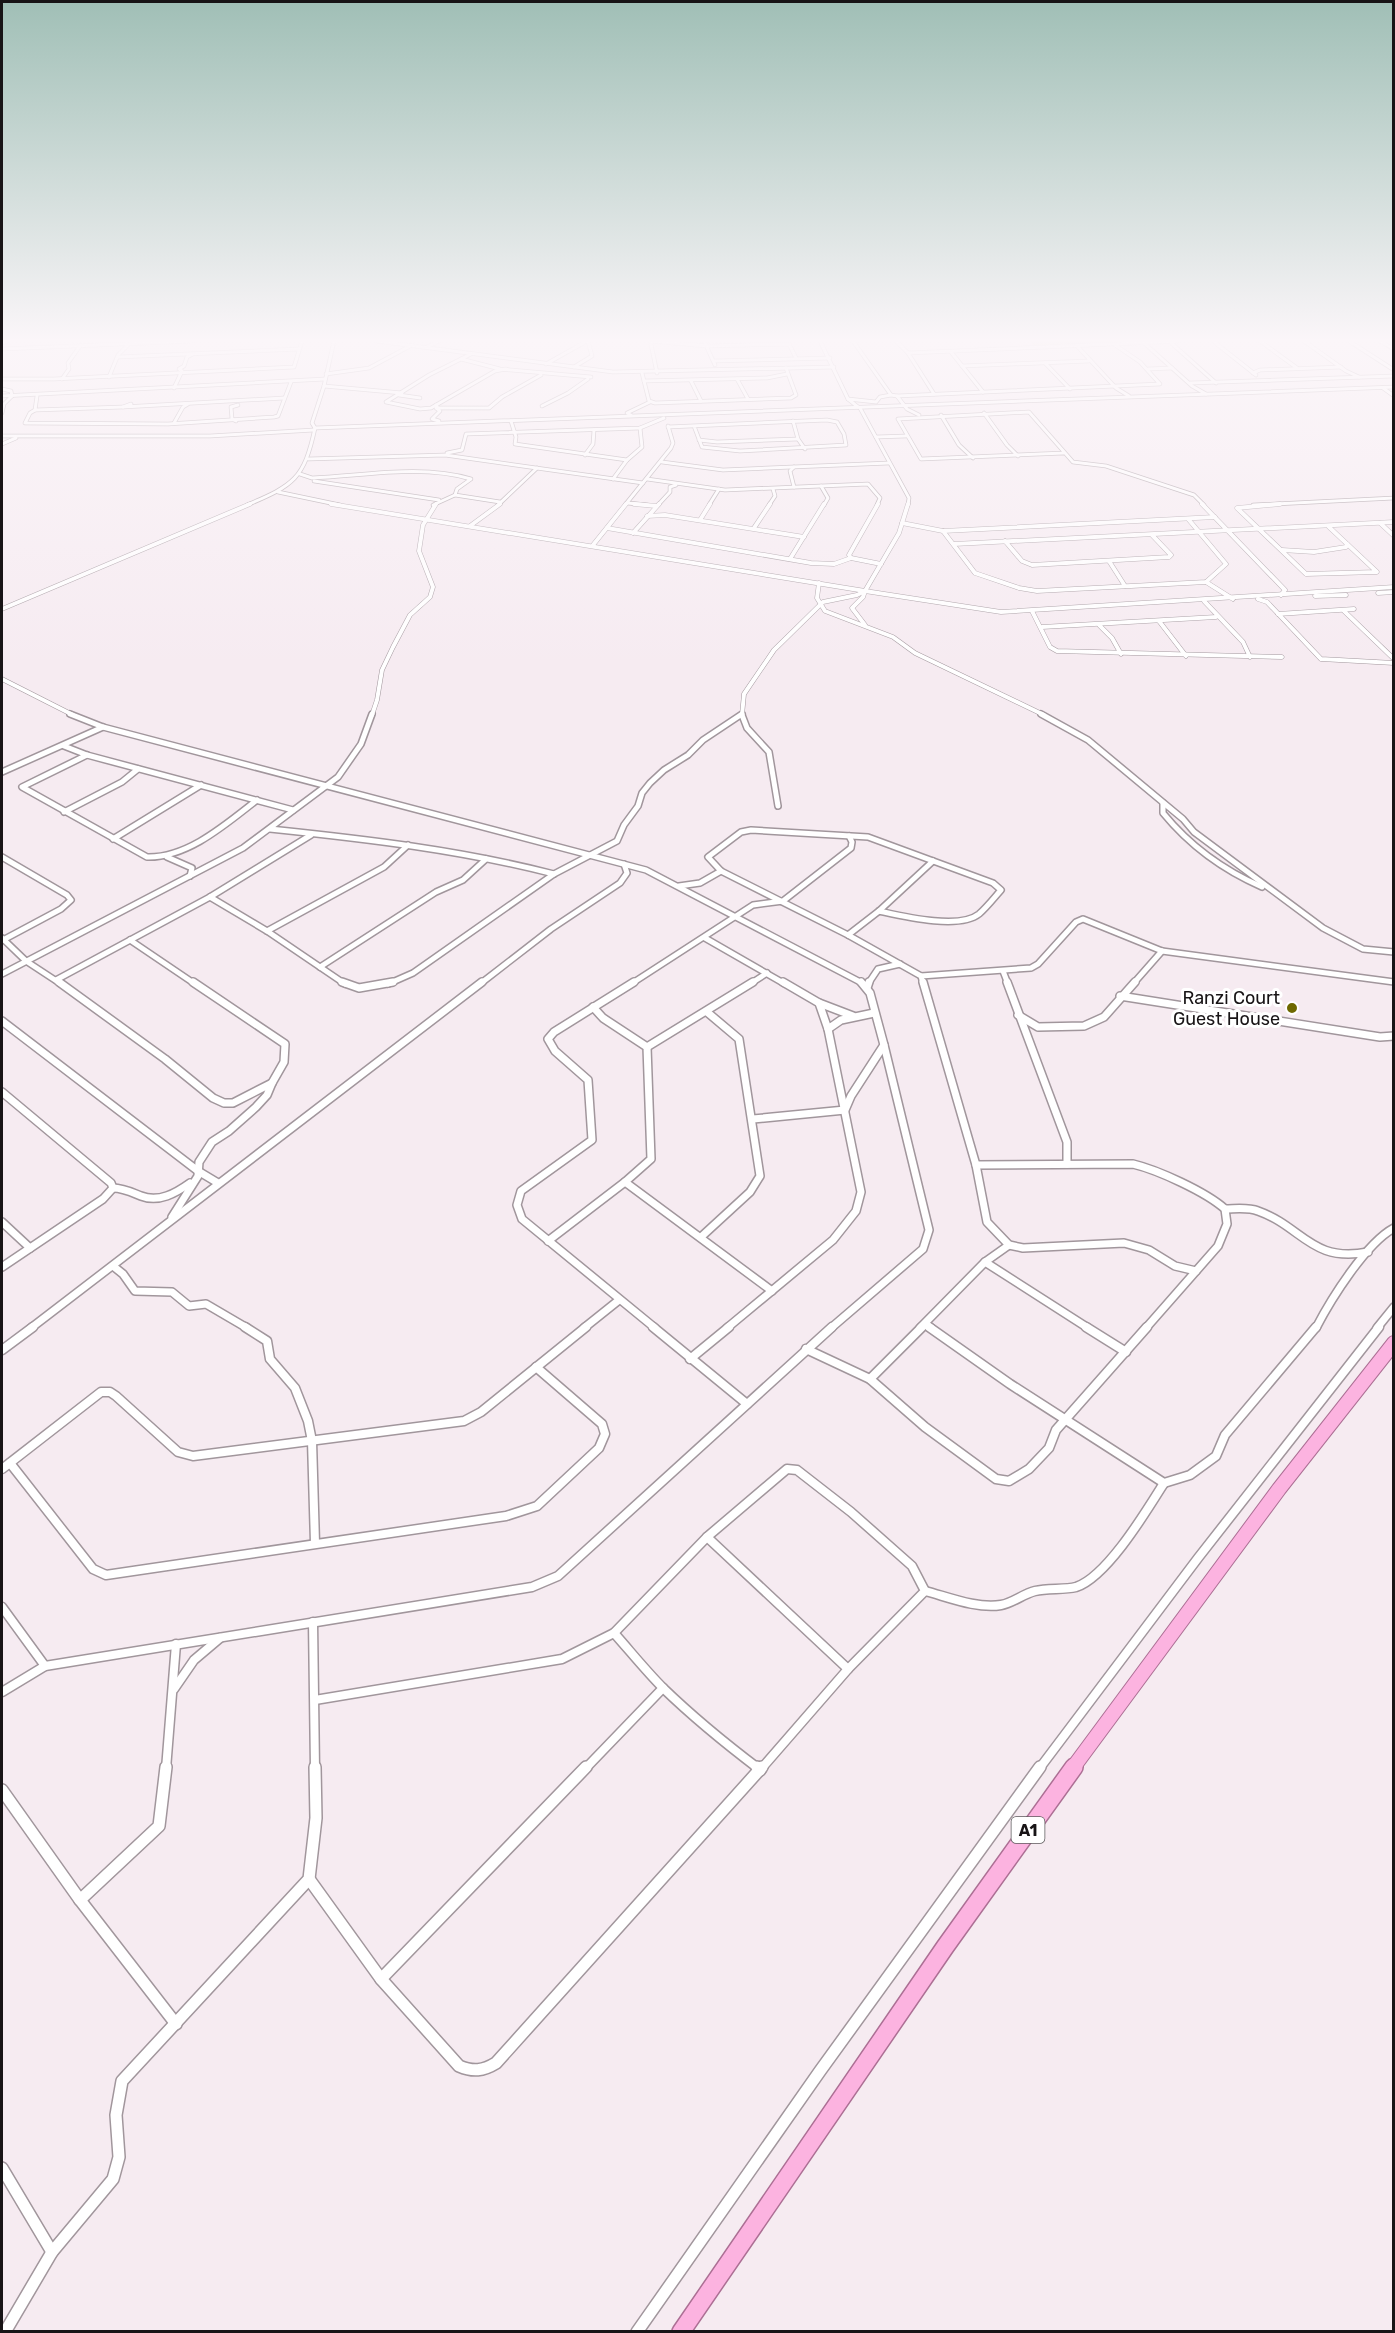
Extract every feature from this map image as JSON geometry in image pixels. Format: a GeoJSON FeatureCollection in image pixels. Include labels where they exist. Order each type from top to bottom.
{"type":"FeatureCollection","features":[{"type":"Feature","properties":{"kind":"highway","name":"A1"},"geometry":{"type":"LineString","coordinates":[[681,2331],[945,1947],[1051,1798],[1279,1489],[1394,1343]]}},
{"type":"Feature","properties":{"kind":"street"},"geometry":{"type":"LineString","coordinates":[[2,609],[278,492],[300,474],[310,450]]}},
{"type":"Feature","properties":{"kind":"street"},"geometry":{"type":"LineString","coordinates":[[439,455],[462,450]]}},
{"type":"Feature","properties":{"kind":"street"},"geometry":{"type":"LineString","coordinates":[[462,450],[459,454],[462,457]]}},
{"type":"Feature","properties":{"kind":"street"},"geometry":{"type":"LineString","coordinates":[[551,450],[627,460]]}},
{"type":"Feature","properties":{"kind":"street"},"geometry":{"type":"LineString","coordinates":[[585,455],[589,450]]}},
{"type":"Feature","properties":{"kind":"street"},"geometry":{"type":"LineString","coordinates":[[613,479],[627,460],[639,450]]}},
{"type":"Feature","properties":{"kind":"street"},"geometry":{"type":"LineString","coordinates":[[593,545],[662,462],[669,450]]}},
{"type":"Feature","properties":{"kind":"street"},"geometry":{"type":"LineString","coordinates":[[720,450],[756,450]]}},
{"type":"Feature","properties":{"kind":"street"},"geometry":{"type":"LineString","coordinates":[[865,625],[852,608],[863,597],[909,507],[909,498],[882,450]]}},
{"type":"Feature","properties":{"kind":"street"},"geometry":{"type":"LineString","coordinates":[[915,450],[921,459],[1064,453]]}},
{"type":"Feature","properties":{"kind":"street"},"geometry":{"type":"LineString","coordinates":[[964,450],[974,458]]}},
{"type":"Feature","properties":{"kind":"street"},"geometry":{"type":"LineString","coordinates":[[1012,450],[1018,456]]}},
{"type":"Feature","properties":{"kind":"street"},"geometry":{"type":"LineString","coordinates":[[1061,450],[1073,462],[1106,466],[1186,492],[1199,499],[1289,593],[1328,596],[1392,593]]}},
{"type":"Feature","properties":{"kind":"street"},"geometry":{"type":"LineString","coordinates":[[308,459],[439,455],[613,479],[719,489],[773,489],[868,484],[879,495],[873,515],[849,555],[851,558]]}},
{"type":"Feature","properties":{"kind":"street"},"geometry":{"type":"LineString","coordinates":[[662,462],[723,470],[888,463]]}},
{"type":"Feature","properties":{"kind":"street"},"geometry":{"type":"LineString","coordinates":[[794,467],[790,471],[794,487]]}},
{"type":"Feature","properties":{"kind":"street"},"geometry":{"type":"LineString","coordinates":[[470,526],[490,513],[537,468]]}},
{"type":"Feature","properties":{"kind":"street"},"geometry":{"type":"LineString","coordinates":[[307,477],[444,473],[471,479],[457,489],[454,495]]}},
{"type":"Feature","properties":{"kind":"street"},"geometry":{"type":"LineString","coordinates":[[300,474],[325,484],[442,500]]}},
{"type":"Feature","properties":{"kind":"street"},"geometry":{"type":"LineString","coordinates":[[633,533],[670,492],[670,487],[681,484]]}},
{"type":"Feature","properties":{"kind":"street"},"geometry":{"type":"LineString","coordinates":[[790,559],[828,498],[821,486]]}},
{"type":"Feature","properties":{"kind":"street"},"geometry":{"type":"LineString","coordinates":[[700,520],[719,489]]}},
{"type":"Feature","properties":{"kind":"street"},"geometry":{"type":"LineString","coordinates":[[754,528],[775,496],[773,489]]}},
{"type":"Feature","properties":{"kind":"street"},"geometry":{"type":"LineString","coordinates":[[278,492],[327,503],[990,612],[1204,601],[1366,589],[1392,593]]}},
{"type":"Feature","properties":{"kind":"street"},"geometry":{"type":"LineString","coordinates":[[2,974],[243,848],[338,777],[361,744],[376,700],[382,670],[405,623],[418,606],[430,597],[433,587],[419,551],[423,525],[433,505],[454,495],[500,502]]}},
{"type":"Feature","properties":{"kind":"street"},"geometry":{"type":"LineString","coordinates":[[1329,526],[1377,572],[1306,574],[1237,508],[1254,505],[1394,498]]}},
{"type":"Feature","properties":{"kind":"street"},"geometry":{"type":"LineString","coordinates":[[627,502],[656,506]]}},
{"type":"Feature","properties":{"kind":"street"},"geometry":{"type":"LineString","coordinates":[[647,516],[654,514],[700,520],[804,537]]}},
{"type":"Feature","properties":{"kind":"street"},"geometry":{"type":"LineString","coordinates":[[902,523],[943,531],[1215,517]]}},
{"type":"Feature","properties":{"kind":"street"},"geometry":{"type":"LineString","coordinates":[[1189,520],[1226,564],[1206,582]]}},
{"type":"Feature","properties":{"kind":"street"},"geometry":{"type":"LineString","coordinates":[[423,525],[441,521]]}},
{"type":"Feature","properties":{"kind":"street"},"geometry":{"type":"LineString","coordinates":[[954,544],[1394,522]]}},
{"type":"Feature","properties":{"kind":"street"},"geometry":{"type":"LineString","coordinates":[[1380,523],[1394,536]]}},
{"type":"Feature","properties":{"kind":"street"},"geometry":{"type":"LineString","coordinates":[[607,528],[790,559],[829,564],[851,558],[881,564]]}},
{"type":"Feature","properties":{"kind":"street"},"geometry":{"type":"LineString","coordinates":[[943,531],[975,573],[1019,588],[1037,591],[1206,582],[1233,599]]}},
{"type":"Feature","properties":{"kind":"street"},"geometry":{"type":"LineString","coordinates":[[1005,541],[1022,561],[1032,566],[1169,557],[1171,555],[1152,535]]}},
{"type":"Feature","properties":{"kind":"street"},"geometry":{"type":"LineString","coordinates":[[1279,549],[1305,551],[1342,548],[1347,544]]}},
{"type":"Feature","properties":{"kind":"street"},"geometry":{"type":"LineString","coordinates":[[1109,561],[1125,586]]}},
{"type":"Feature","properties":{"kind":"street"},"geometry":{"type":"LineString","coordinates":[[819,583],[817,598],[819,605],[825,611],[893,637],[915,654],[1028,706],[1088,740],[1194,832],[1323,928],[1363,949],[1394,952]]}},
{"type":"Feature","properties":{"kind":"street"},"geometry":{"type":"LineString","coordinates":[[1366,589],[1380,593]]}},
{"type":"Feature","properties":{"kind":"street"},"geometry":{"type":"LineString","coordinates":[[778,806],[769,752],[747,728],[742,715],[743,696],[774,650],[811,616],[819,605],[865,591]]}},
{"type":"Feature","properties":{"kind":"street"},"geometry":{"type":"LineString","coordinates":[[1266,602],[1273,596]]}},
{"type":"Feature","properties":{"kind":"street"},"geometry":{"type":"LineString","coordinates":[[1252,598],[1266,602],[1321,659],[1394,661]]}},
{"type":"Feature","properties":{"kind":"street"},"geometry":{"type":"LineString","coordinates":[[1204,601],[1216,617],[1246,647],[1250,657]]}},
{"type":"Feature","properties":{"kind":"street"},"geometry":{"type":"LineString","coordinates":[[1278,614],[1354,609]]}},
{"type":"Feature","properties":{"kind":"street"},"geometry":{"type":"LineString","coordinates":[[1344,610],[1394,661]]}},
{"type":"Feature","properties":{"kind":"street"},"geometry":{"type":"LineString","coordinates":[[1032,611],[1050,646],[1057,651],[1282,657]]}},
{"type":"Feature","properties":{"kind":"street"},"geometry":{"type":"LineString","coordinates":[[1042,627],[1216,617]]}},
{"type":"Feature","properties":{"kind":"street"},"geometry":{"type":"LineString","coordinates":[[1160,621],[1185,656]]}},
{"type":"Feature","properties":{"kind":"street"},"geometry":{"type":"LineString","coordinates":[[1099,624],[1112,638],[1121,654]]}},
{"type":"Feature","properties":{"kind":"street"},"geometry":{"type":"LineString","coordinates":[[2,679],[79,718],[103,727],[646,870],[854,978],[867,988]]}},
{"type":"Feature","properties":{"kind":"street"},"geometry":{"type":"LineString","coordinates":[[210,897],[343,983],[359,988],[398,981],[554,874],[617,841],[624,825],[638,806],[642,793],[657,775],[688,755],[703,740],[742,715]]}},
{"type":"Feature","properties":{"kind":"street"},"geometry":{"type":"LineString","coordinates":[[2,772],[103,727]]}},
{"type":"Feature","properties":{"kind":"street"},"geometry":{"type":"LineString","coordinates":[[64,746],[87,755],[293,810]]}},
{"type":"Feature","properties":{"kind":"street"},"geometry":{"type":"LineString","coordinates":[[87,755],[22,787],[113,839],[154,859],[167,857],[226,825],[257,800]]}},
{"type":"Feature","properties":{"kind":"street"},"geometry":{"type":"LineString","coordinates":[[64,812],[122,782],[138,769]]}},
{"type":"Feature","properties":{"kind":"street"},"geometry":{"type":"LineString","coordinates":[[113,839],[201,785]]}},
{"type":"Feature","properties":{"kind":"street"},"geometry":{"type":"LineString","coordinates":[[1163,803],[1163,813],[1188,841],[1224,868],[1253,884],[1267,888]]}},
{"type":"Feature","properties":{"kind":"street"},"geometry":{"type":"LineString","coordinates":[[268,829],[288,829],[311,835],[408,846],[499,860],[554,874]]}},
{"type":"Feature","properties":{"kind":"street"},"geometry":{"type":"LineString","coordinates":[[879,911],[927,922],[971,918],[978,915],[1002,890],[993,883],[868,837],[751,830],[741,832],[708,857],[721,871],[848,935],[921,976],[1021,970],[1038,964],[1076,922],[1083,919],[1162,951],[1394,982]]}},
{"type":"Feature","properties":{"kind":"street"},"geometry":{"type":"LineString","coordinates":[[56,980],[210,897],[311,835]]}},
{"type":"Feature","properties":{"kind":"street"},"geometry":{"type":"LineString","coordinates":[[747,1404],[522,1219],[516,1207],[517,1200],[521,1191],[592,1140],[588,1080],[550,1046],[548,1039],[554,1032],[705,938],[753,905],[783,901],[851,848],[852,842],[849,836]]}},
{"type":"Feature","properties":{"kind":"street"},"geometry":{"type":"LineString","coordinates":[[267,932],[384,867],[408,846]]}},
{"type":"Feature","properties":{"kind":"street"},"geometry":{"type":"LineString","coordinates":[[2,857],[67,895],[71,900],[61,909],[2,939],[26,961],[165,1059],[213,1098],[224,1103],[233,1103],[272,1083]]}},
{"type":"Feature","properties":{"kind":"street"},"geometry":{"type":"LineString","coordinates":[[167,857],[179,860],[192,869],[209,866]]}},
{"type":"Feature","properties":{"kind":"street"},"geometry":{"type":"LineString","coordinates":[[320,967],[436,892],[464,880],[486,859]]}},
{"type":"Feature","properties":{"kind":"street"},"geometry":{"type":"LineString","coordinates":[[848,935],[879,911],[933,861]]}},
{"type":"Feature","properties":{"kind":"street"},"geometry":{"type":"LineString","coordinates":[[2,1350],[169,1222],[215,1181],[551,929],[620,883],[627,873],[624,864]]}},
{"type":"Feature","properties":{"kind":"street"},"geometry":{"type":"LineString","coordinates":[[190,876],[192,869]]}},
{"type":"Feature","properties":{"kind":"street"},"geometry":{"type":"LineString","coordinates":[[678,886],[700,883],[721,871]]}},
{"type":"Feature","properties":{"kind":"street"},"geometry":{"type":"LineString","coordinates":[[694,895],[700,883]]}},
{"type":"Feature","properties":{"kind":"street"},"geometry":{"type":"LineString","coordinates":[[705,938],[819,1003],[838,1012],[855,1016]]}},
{"type":"Feature","properties":{"kind":"street"},"geometry":{"type":"LineString","coordinates":[[130,940],[285,1044],[284,1062],[267,1095],[230,1131],[212,1142],[199,1162],[195,1180],[169,1222]]}},
{"type":"Feature","properties":{"kind":"street"},"geometry":{"type":"LineString","coordinates":[[1027,1039],[1038,1027],[1094,1023],[1104,1017],[1120,996],[1162,951]]}},
{"type":"Feature","properties":{"kind":"street"},"geometry":{"type":"LineString","coordinates":[[2,1692],[45,1666],[532,1587],[558,1576],[806,1348],[923,1249],[929,1230],[881,1029],[867,988],[872,973],[878,968],[883,965],[902,964]]}},
{"type":"Feature","properties":{"kind":"street"},"geometry":{"type":"LineString","coordinates":[[1003,971],[1066,1142],[1067,1164]]}},
{"type":"Feature","properties":{"kind":"street"},"geometry":{"type":"LineString","coordinates":[[647,1047],[767,973]]}},
{"type":"Feature","properties":{"kind":"street"},"geometry":{"type":"LineString","coordinates":[[921,976],[976,1165],[987,1222],[1009,1245],[1023,1248],[1124,1243],[1149,1250],[1175,1266],[1196,1271]]}},
{"type":"Feature","properties":{"kind":"street"},"geometry":{"type":"LineString","coordinates":[[1120,996],[1380,1037],[1394,1036]]}},
{"type":"Feature","properties":{"kind":"street"},"geometry":{"type":"LineString","coordinates":[[690,1359],[833,1240],[847,1224],[860,1203],[861,1192],[845,1110],[828,1029],[819,1003]]}},
{"type":"Feature","properties":{"kind":"street"},"geometry":{"type":"LineString","coordinates":[[593,1007],[603,1018],[647,1047]]}},
{"type":"Feature","properties":{"kind":"street"},"geometry":{"type":"LineString","coordinates":[[701,1237],[750,1192],[760,1176],[739,1039],[707,1012]]}},
{"type":"Feature","properties":{"kind":"street"},"geometry":{"type":"LineString","coordinates":[[828,1029],[841,1020],[874,1013]]}},
{"type":"Feature","properties":{"kind":"street"},"geometry":{"type":"LineString","coordinates":[[1018,1016],[1038,1027]]}},
{"type":"Feature","properties":{"kind":"street"},"geometry":{"type":"LineString","coordinates":[[2,1021],[198,1171],[215,1181]]}},
{"type":"Feature","properties":{"kind":"street"},"geometry":{"type":"LineString","coordinates":[[845,1110],[884,1045]]}},
{"type":"Feature","properties":{"kind":"street"},"geometry":{"type":"LineString","coordinates":[[549,1241],[626,1182],[651,1159],[647,1047]]}},
{"type":"Feature","properties":{"kind":"street"},"geometry":{"type":"LineString","coordinates":[[841,1091],[857,1088]]}},
{"type":"Feature","properties":{"kind":"street"},"geometry":{"type":"LineString","coordinates":[[2,1092],[111,1183],[112,1188]]}},
{"type":"Feature","properties":{"kind":"street"},"geometry":{"type":"LineString","coordinates":[[753,1119],[845,1110]]}},
{"type":"Feature","properties":{"kind":"street"},"geometry":{"type":"LineString","coordinates":[[976,1165],[1119,1162],[1146,1167],[1215,1200],[1225,1209],[1256,1210],[1329,1254],[1344,1257],[1368,1252]]}},
{"type":"Feature","properties":{"kind":"street"},"geometry":{"type":"LineString","coordinates":[[112,1188],[123,1188],[147,1197],[173,1196],[195,1180],[215,1181]]}},
{"type":"Feature","properties":{"kind":"street"},"geometry":{"type":"LineString","coordinates":[[626,1182],[772,1291]]}},
{"type":"Feature","properties":{"kind":"street"},"geometry":{"type":"LineString","coordinates":[[2,1267],[103,1199],[112,1188]]}},
{"type":"Feature","properties":{"kind":"street"},"geometry":{"type":"LineString","coordinates":[[173,1196],[176,1198],[178,1208]]}},
{"type":"Feature","properties":{"kind":"street"},"geometry":{"type":"LineString","coordinates":[[806,1348],[870,1379],[926,1427],[996,1479],[1009,1481],[1029,1469],[1049,1448],[1056,1430],[1064,1420],[1218,1246],[1227,1224],[1225,1209]]}},
{"type":"Feature","properties":{"kind":"street"},"geometry":{"type":"LineString","coordinates":[[2,1222],[30,1248]]}},
{"type":"Feature","properties":{"kind":"street"},"geometry":{"type":"LineString","coordinates":[[925,1324],[1064,1420],[1164,1483],[1176,1481],[1190,1475],[1216,1456],[1225,1435],[1314,1331],[1330,1301],[1368,1252],[1383,1234],[1394,1227]]}},
{"type":"Feature","properties":{"kind":"street"},"geometry":{"type":"LineString","coordinates":[[870,1379],[986,1262],[1009,1245]]}},
{"type":"Feature","properties":{"kind":"street"},"geometry":{"type":"LineString","coordinates":[[986,1262],[1126,1352]]}},
{"type":"Feature","properties":{"kind":"street"},"geometry":{"type":"LineString","coordinates":[[113,1266],[123,1274],[135,1291],[172,1292],[189,1306],[206,1304],[218,1309],[267,1341],[270,1359],[277,1371],[295,1388],[308,1421],[312,1441],[315,1543]]}},
{"type":"Feature","properties":{"kind":"street"},"geometry":{"type":"LineString","coordinates":[[536,1367],[602,1424],[605,1434],[599,1448],[537,1506],[506,1516],[315,1543],[118,1575],[98,1573],[6,1466],[101,1392],[110,1392],[116,1396],[173,1449],[184,1455],[193,1456],[471,1419],[619,1300]]}},
{"type":"Feature","properties":{"kind":"street"},"geometry":{"type":"LineString","coordinates":[[637,2331],[1029,1781],[1254,1482],[1394,1307]]}},
{"type":"Feature","properties":{"kind":"street"},"geometry":{"type":"LineString","coordinates":[[315,1700],[562,1659],[582,1651],[592,1643],[614,1633],[707,1537],[787,1469],[797,1470],[851,1512],[912,1566],[926,1591],[973,1604],[1002,1605],[1027,1593],[1048,1588],[1075,1587],[1089,1580],[1130,1537],[1164,1483]]}},
{"type":"Feature","properties":{"kind":"street"},"geometry":{"type":"LineString","coordinates":[[707,1537],[848,1669]]}},
{"type":"Feature","properties":{"kind":"street"},"geometry":{"type":"LineString","coordinates":[[309,1879],[381,1979],[459,2066],[477,2072],[486,2070],[496,2063],[848,1669],[926,1591]]}},
{"type":"Feature","properties":{"kind":"street"},"geometry":{"type":"LineString","coordinates":[[2,1607],[45,1666]]}},
{"type":"Feature","properties":{"kind":"street"},"geometry":{"type":"LineString","coordinates":[[5,2331],[52,2252],[113,2179],[119,2157],[116,2115],[122,2081],[309,1879],[316,1818],[313,1622]]}},
{"type":"Feature","properties":{"kind":"street"},"geometry":{"type":"LineString","coordinates":[[614,1633],[663,1688],[702,1721],[714,1736],[760,1770]]}},
{"type":"Feature","properties":{"kind":"street"},"geometry":{"type":"LineString","coordinates":[[172,1693],[185,1669],[203,1650],[222,1636]]}},
{"type":"Feature","properties":{"kind":"street"},"geometry":{"type":"LineString","coordinates":[[80,1900],[159,1826],[176,1644]]}},
{"type":"Feature","properties":{"kind":"street"},"geometry":{"type":"LineString","coordinates":[[381,1979],[663,1688]]}},
{"type":"Feature","properties":{"kind":"street"},"geometry":{"type":"LineString","coordinates":[[2,1790],[80,1900],[176,2024]]}},
{"type":"Feature","properties":{"kind":"street"},"geometry":{"type":"LineString","coordinates":[[2,2168],[52,2252]]}},
{"type":"Feature","properties":{"kind":"place","name":"Ranzi Court Guest House"},"geometry":{"type":"Point","coordinates":[1292,1008]}}]}
